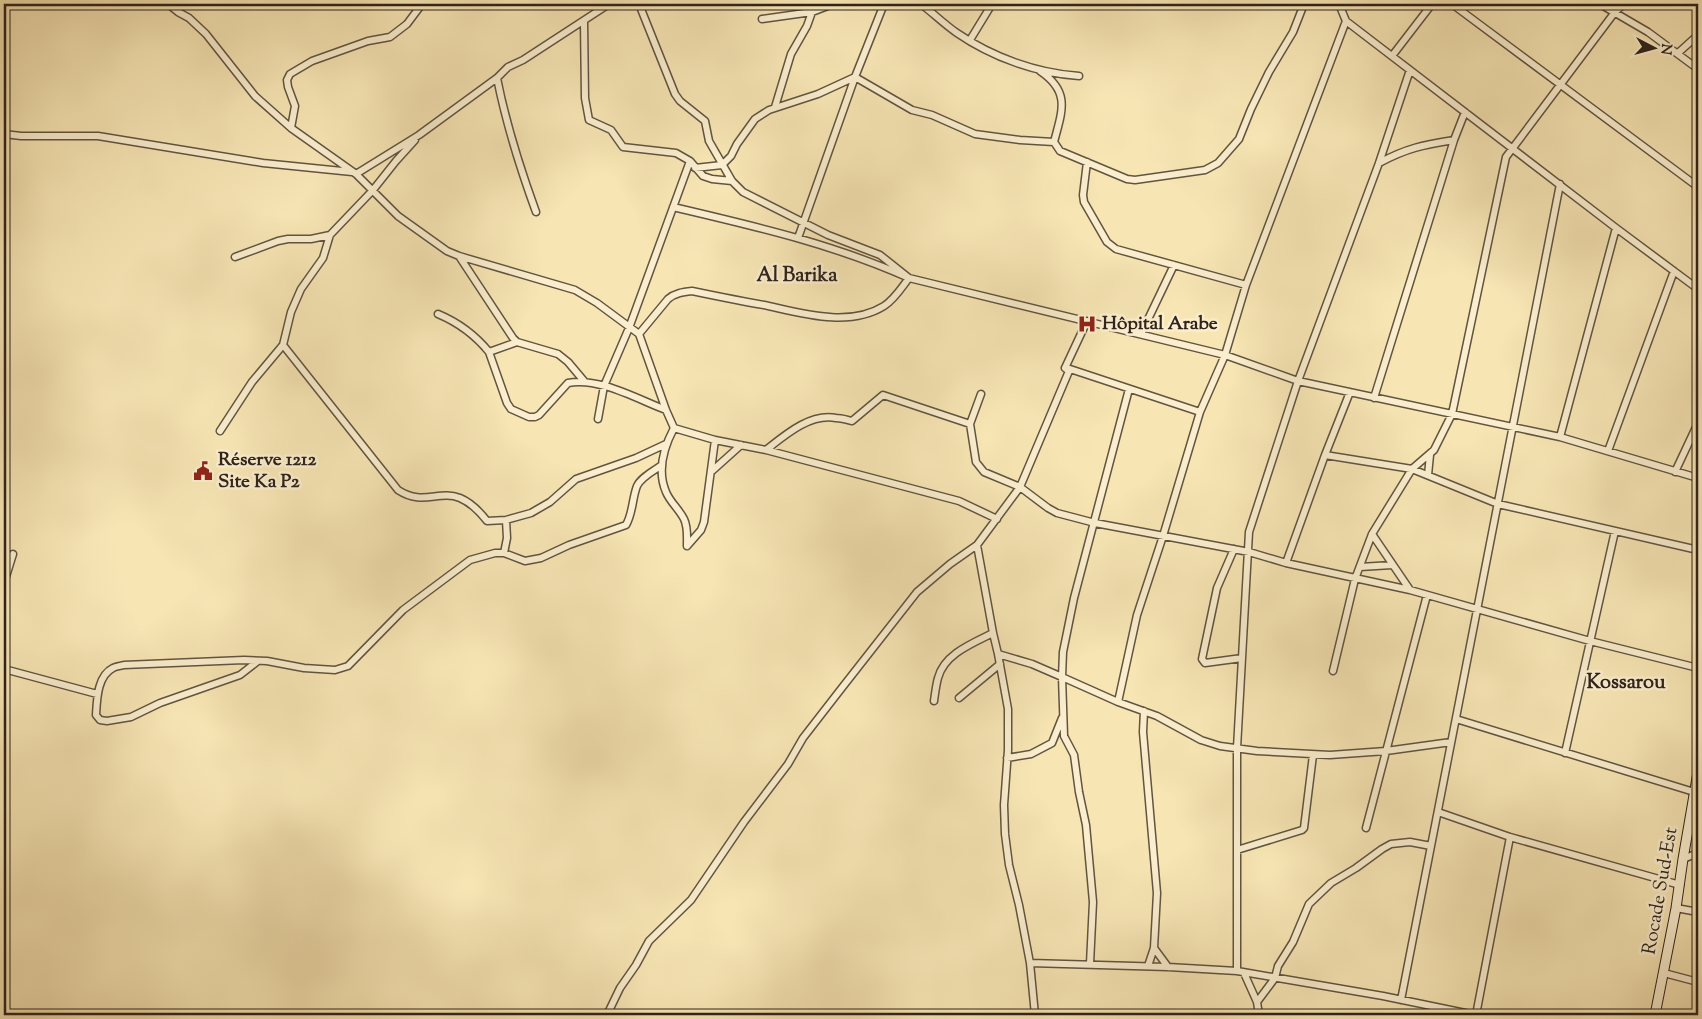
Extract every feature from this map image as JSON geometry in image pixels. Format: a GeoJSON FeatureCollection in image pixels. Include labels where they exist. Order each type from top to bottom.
{"type":"FeatureCollection","features":[{"type":"Feature","properties":{"kind":"street"},"geometry":{"type":"LineString","coordinates":[[168,4],[189,18],[206,34],[256,96],[291,128],[354,173],[398,216],[447,251],[574,290],[597,303],[639,334],[674,428],[715,440],[766,450],[959,501],[973,506],[996,519]]}},
{"type":"Feature","properties":{"kind":"street"},"geometry":{"type":"LineString","coordinates":[[291,128],[294,106],[287,80],[290,74],[312,60],[368,41],[390,37],[407,24],[422,4]]}},
{"type":"Feature","properties":{"kind":"street"},"geometry":{"type":"LineString","coordinates":[[4,134],[21,136],[98,136],[263,163],[354,173],[420,135],[497,78],[508,67],[523,60],[609,4]]}},
{"type":"Feature","properties":{"kind":"street"},"geometry":{"type":"LineString","coordinates":[[640,4],[675,94],[680,101],[705,122],[709,141],[732,181],[744,192],[802,224],[880,255],[909,278]]}},
{"type":"Feature","properties":{"kind":"street"},"geometry":{"type":"LineString","coordinates":[[762,19],[812,12],[833,4]]}},
{"type":"Feature","properties":{"kind":"street"},"geometry":{"type":"LineString","coordinates":[[798,238],[855,77],[884,4]]}},
{"type":"Feature","properties":{"kind":"street"},"geometry":{"type":"LineString","coordinates":[[921,4],[958,33],[991,52],[1046,75],[1061,92],[1062,104],[1054,142],[1060,151],[1135,180],[1204,170],[1218,163],[1239,139],[1251,109],[1293,32],[1304,4]]}},
{"type":"Feature","properties":{"kind":"street"},"geometry":{"type":"LineString","coordinates":[[970,40],[992,4]]}},
{"type":"Feature","properties":{"kind":"street"},"geometry":{"type":"LineString","coordinates":[[1339,4],[1346,21],[1698,289]]}},
{"type":"Feature","properties":{"kind":"street"},"geometry":{"type":"LineString","coordinates":[[1392,56],[1432,4]]}},
{"type":"Feature","properties":{"kind":"street"},"geometry":{"type":"LineString","coordinates":[[1452,4],[1698,187]]}},
{"type":"Feature","properties":{"kind":"street"},"geometry":{"type":"LineString","coordinates":[[1600,4],[1678,53],[1698,69]]}},
{"type":"Feature","properties":{"kind":"street"},"geometry":{"type":"LineString","coordinates":[[1333,670],[1355,579],[1372,534],[1412,468],[1430,455],[1448,425],[1452,414],[1506,157],[1614,12],[1624,4]]}},
{"type":"Feature","properties":{"kind":"street"},"geometry":{"type":"LineString","coordinates":[[776,107],[791,54],[807,26],[812,12]]}},
{"type":"Feature","properties":{"kind":"street"},"geometry":{"type":"LineString","coordinates":[[584,21],[588,120],[611,130],[623,147],[676,153],[690,162],[703,176],[732,181]]}},
{"type":"Feature","properties":{"kind":"street"},"geometry":{"type":"LineString","coordinates":[[1118,702],[1137,615],[1200,412],[1225,355],[1246,285],[1346,21]]}},
{"type":"Feature","properties":{"kind":"street"},"geometry":{"type":"LineString","coordinates":[[1678,53],[1698,35]]}},
{"type":"Feature","properties":{"kind":"street"},"geometry":{"type":"LineString","coordinates":[[1259,1015],[1257,1002],[1240,972],[1237,850],[1237,748],[1249,532],[1298,381],[1379,163],[1410,70]]}},
{"type":"Feature","properties":{"kind":"street"},"geometry":{"type":"LineString","coordinates":[[1040,71],[1079,76]]}},
{"type":"Feature","properties":{"kind":"street"},"geometry":{"type":"LineString","coordinates":[[695,168],[722,165],[731,156],[736,144],[755,119],[776,107],[818,94],[855,77]]}},
{"type":"Feature","properties":{"kind":"street"},"geometry":{"type":"LineString","coordinates":[[855,77],[912,110],[932,115],[975,134],[1054,142]]}},
{"type":"Feature","properties":{"kind":"street"},"geometry":{"type":"LineString","coordinates":[[497,78],[515,154],[536,212]]}},
{"type":"Feature","properties":{"kind":"street"},"geometry":{"type":"LineString","coordinates":[[1374,398],[1454,140],[1465,112]]}},
{"type":"Feature","properties":{"kind":"street"},"geometry":{"type":"LineString","coordinates":[[220,431],[252,382],[283,345],[291,312],[301,289],[323,258],[330,235],[373,190],[420,135]]}},
{"type":"Feature","properties":{"kind":"street"},"geometry":{"type":"LineString","coordinates":[[1379,163],[1400,152],[1422,145],[1454,140]]}},
{"type":"Feature","properties":{"kind":"street"},"geometry":{"type":"LineString","coordinates":[[1384,149],[1400,152]]}},
{"type":"Feature","properties":{"kind":"street"},"geometry":{"type":"LineString","coordinates":[[598,419],[604,386],[629,328],[690,162]]}},
{"type":"Feature","properties":{"kind":"street"},"geometry":{"type":"LineString","coordinates":[[1087,162],[1083,195],[1084,202],[1107,242],[1116,249],[1246,285]]}},
{"type":"Feature","properties":{"kind":"street"},"geometry":{"type":"LineString","coordinates":[[1401,1000],[1560,184]]}},
{"type":"Feature","properties":{"kind":"street"},"geometry":{"type":"LineString","coordinates":[[673,207],[798,238],[870,260],[909,278],[1225,355],[1298,381],[1560,437],[1698,478]]}},
{"type":"Feature","properties":{"kind":"street"},"geometry":{"type":"LineString","coordinates":[[1560,437],[1616,228]]}},
{"type":"Feature","properties":{"kind":"street"},"geometry":{"type":"LineString","coordinates":[[235,257],[288,239],[312,239],[330,235]]}},
{"type":"Feature","properties":{"kind":"street"},"geometry":{"type":"LineString","coordinates":[[459,256],[512,338],[517,342],[558,354],[568,362],[584,381]]}},
{"type":"Feature","properties":{"kind":"street"},"geometry":{"type":"LineString","coordinates":[[1141,334],[1174,265]]}},
{"type":"Feature","properties":{"kind":"street"},"geometry":{"type":"LineString","coordinates":[[1608,451],[1674,271]]}},
{"type":"Feature","properties":{"kind":"street"},"geometry":{"type":"LineString","coordinates":[[639,334],[673,294],[682,292],[692,291],[804,314],[827,317],[850,316],[872,312],[885,305],[909,278]]}},
{"type":"Feature","properties":{"kind":"street"},"geometry":{"type":"LineString","coordinates":[[438,314],[462,327],[489,352],[507,403],[511,409],[529,417],[539,415],[568,383],[584,381],[604,386],[666,410]]}},
{"type":"Feature","properties":{"kind":"street"},"geometry":{"type":"LineString","coordinates":[[1065,368],[1087,321]]}},
{"type":"Feature","properties":{"kind":"street"},"geometry":{"type":"LineString","coordinates":[[489,352],[517,342]]}},
{"type":"Feature","properties":{"kind":"street"},"geometry":{"type":"LineString","coordinates":[[283,345],[398,490],[410,497],[460,498],[478,510],[487,521],[506,520],[531,513],[550,502],[576,479],[636,458],[666,444]]}},
{"type":"Feature","properties":{"kind":"street"},"geometry":{"type":"LineString","coordinates":[[1065,368],[1200,412]]}},
{"type":"Feature","properties":{"kind":"street"},"geometry":{"type":"LineString","coordinates":[[607,1015],[620,988],[649,941],[691,900],[744,822],[788,764],[803,738],[858,667],[917,592],[950,564],[977,545],[1020,487],[1069,371],[1065,368]]}},
{"type":"Feature","properties":{"kind":"street"},"geometry":{"type":"LineString","coordinates":[[1090,964],[1093,902],[1086,825],[1074,755],[1064,736],[1062,677],[1068,625],[1130,389]]}},
{"type":"Feature","properties":{"kind":"street"},"geometry":{"type":"LineString","coordinates":[[1286,563],[1350,392]]}},
{"type":"Feature","properties":{"kind":"street"},"geometry":{"type":"LineString","coordinates":[[981,394],[970,424],[976,462],[984,472],[1020,487],[1057,513],[1094,523],[1249,552],[1286,563],[1410,590],[1590,641],[1698,668]]}},
{"type":"Feature","properties":{"kind":"street"},"geometry":{"type":"LineString","coordinates":[[766,450],[787,433],[810,422],[836,417],[852,421],[857,419],[883,395],[970,424]]}},
{"type":"Feature","properties":{"kind":"street"},"geometry":{"type":"LineString","coordinates":[[1675,472],[1698,423]]}},
{"type":"Feature","properties":{"kind":"street"},"geometry":{"type":"LineString","coordinates":[[674,428],[666,444],[662,465],[666,492],[684,519],[687,532],[687,546],[701,530],[704,522],[715,440]]}},
{"type":"Feature","properties":{"kind":"street"},"geometry":{"type":"LineString","coordinates":[[712,471],[741,445]]}},
{"type":"Feature","properties":{"kind":"street"},"geometry":{"type":"LineString","coordinates":[[1325,455],[1412,468],[1498,504],[1698,550]]}},
{"type":"Feature","properties":{"kind":"street"},"geometry":{"type":"LineString","coordinates":[[1428,475],[1430,455]]}},
{"type":"Feature","properties":{"kind":"street"},"geometry":{"type":"LineString","coordinates":[[258,661],[240,675],[160,703],[131,717],[107,721],[100,720],[96,715],[97,694],[103,680],[111,668],[124,665],[207,660],[258,661],[304,668],[335,670],[348,666],[403,610],[470,560],[495,553],[504,553],[525,561],[541,558],[570,545],[626,525],[632,510],[637,486],[662,465]]}},
{"type":"Feature","properties":{"kind":"street"},"geometry":{"type":"LineString","coordinates":[[504,553],[507,538],[506,520]]}},
{"type":"Feature","properties":{"kind":"street"},"geometry":{"type":"LineString","coordinates":[[1565,753],[1615,531]]}},
{"type":"Feature","properties":{"kind":"street"},"geometry":{"type":"LineString","coordinates":[[1372,534],[1410,590]]}},
{"type":"Feature","properties":{"kind":"street"},"geometry":{"type":"LineString","coordinates":[[977,545],[1008,709],[1004,805],[1009,865],[1030,963],[1035,1015]]}},
{"type":"Feature","properties":{"kind":"street"},"geometry":{"type":"LineString","coordinates":[[1234,549],[1217,588],[1202,659],[1205,663],[1242,658]]}},
{"type":"Feature","properties":{"kind":"street"},"geometry":{"type":"LineString","coordinates":[[4,583],[12,554]]}},
{"type":"Feature","properties":{"kind":"street"},"geometry":{"type":"LineString","coordinates":[[1360,566],[1392,565]]}},
{"type":"Feature","properties":{"kind":"street"},"geometry":{"type":"LineString","coordinates":[[1366,828],[1427,595]]}},
{"type":"Feature","properties":{"kind":"street"},"geometry":{"type":"LineString","coordinates":[[934,702],[938,676],[943,666],[960,650],[993,633]]}},
{"type":"Feature","properties":{"kind":"street"},"geometry":{"type":"LineString","coordinates":[[998,654],[1032,664],[1118,702],[1157,716],[1201,740],[1220,746],[1285,754],[1313,755],[1386,751],[1451,742]]}},
{"type":"Feature","properties":{"kind":"street"},"geometry":{"type":"LineString","coordinates":[[959,698],[1000,664]]}},
{"type":"Feature","properties":{"kind":"street"},"geometry":{"type":"LineString","coordinates":[[4,670],[97,694]]}},
{"type":"Feature","properties":{"kind":"street"},"geometry":{"type":"LineString","coordinates":[[1144,711],[1144,742],[1157,893],[1154,948],[1148,966]]}},
{"type":"Feature","properties":{"kind":"street"},"geometry":{"type":"LineString","coordinates":[[1007,758],[1031,754],[1052,742],[1064,714]]}},
{"type":"Feature","properties":{"kind":"street"},"geometry":{"type":"LineString","coordinates":[[1456,719],[1694,792]]}},
{"type":"Feature","properties":{"kind":"street"},"geometry":{"type":"LineString","coordinates":[[1237,850],[1295,833],[1304,828],[1313,755]]}},
{"type":"Feature","properties":{"kind":"street","name":"Rocade Sud-Est"},"geometry":{"type":"LineString","coordinates":[[1654,1015],[1664,973],[1680,886],[1682,859],[1698,772]]}},
{"type":"Feature","properties":{"kind":"street"},"geometry":{"type":"LineString","coordinates":[[1438,812],[1510,837],[1680,886]]}},
{"type":"Feature","properties":{"kind":"street"},"geometry":{"type":"LineString","coordinates":[[1030,963],[1168,966],[1240,972],[1475,1015],[1510,837]]}},
{"type":"Feature","properties":{"kind":"street"},"geometry":{"type":"LineString","coordinates":[[1257,1002],[1274,978],[1278,966],[1293,942],[1309,904],[1330,883],[1391,844],[1410,842],[1431,846]]}},
{"type":"Feature","properties":{"kind":"street"},"geometry":{"type":"LineString","coordinates":[[1682,859],[1698,853]]}},
{"type":"Feature","properties":{"kind":"street"},"geometry":{"type":"LineString","coordinates":[[1676,908],[1698,912]]}},
{"type":"Feature","properties":{"kind":"street"},"geometry":{"type":"LineString","coordinates":[[1154,948],[1168,966]]}},
{"type":"Feature","properties":{"kind":"street"},"geometry":{"type":"LineString","coordinates":[[1664,973],[1698,982]]}},
{"type":"Feature","properties":{"kind":"place","name":"Hôpital Arabe"},"geometry":{"type":"Point","coordinates":[1087,324]}},
{"type":"Feature","properties":{"kind":"place","name":"Réserve 1212 Site Ka P2"},"geometry":{"type":"Point","coordinates":[203,471]}},
{"type":"Feature","properties":{"kind":"district","name":"Al Barika"},"geometry":{"type":"Point","coordinates":[797,276]}},
{"type":"Feature","properties":{"kind":"district","name":"Kossarou"},"geometry":{"type":"Point","coordinates":[1626,683]}}]}
